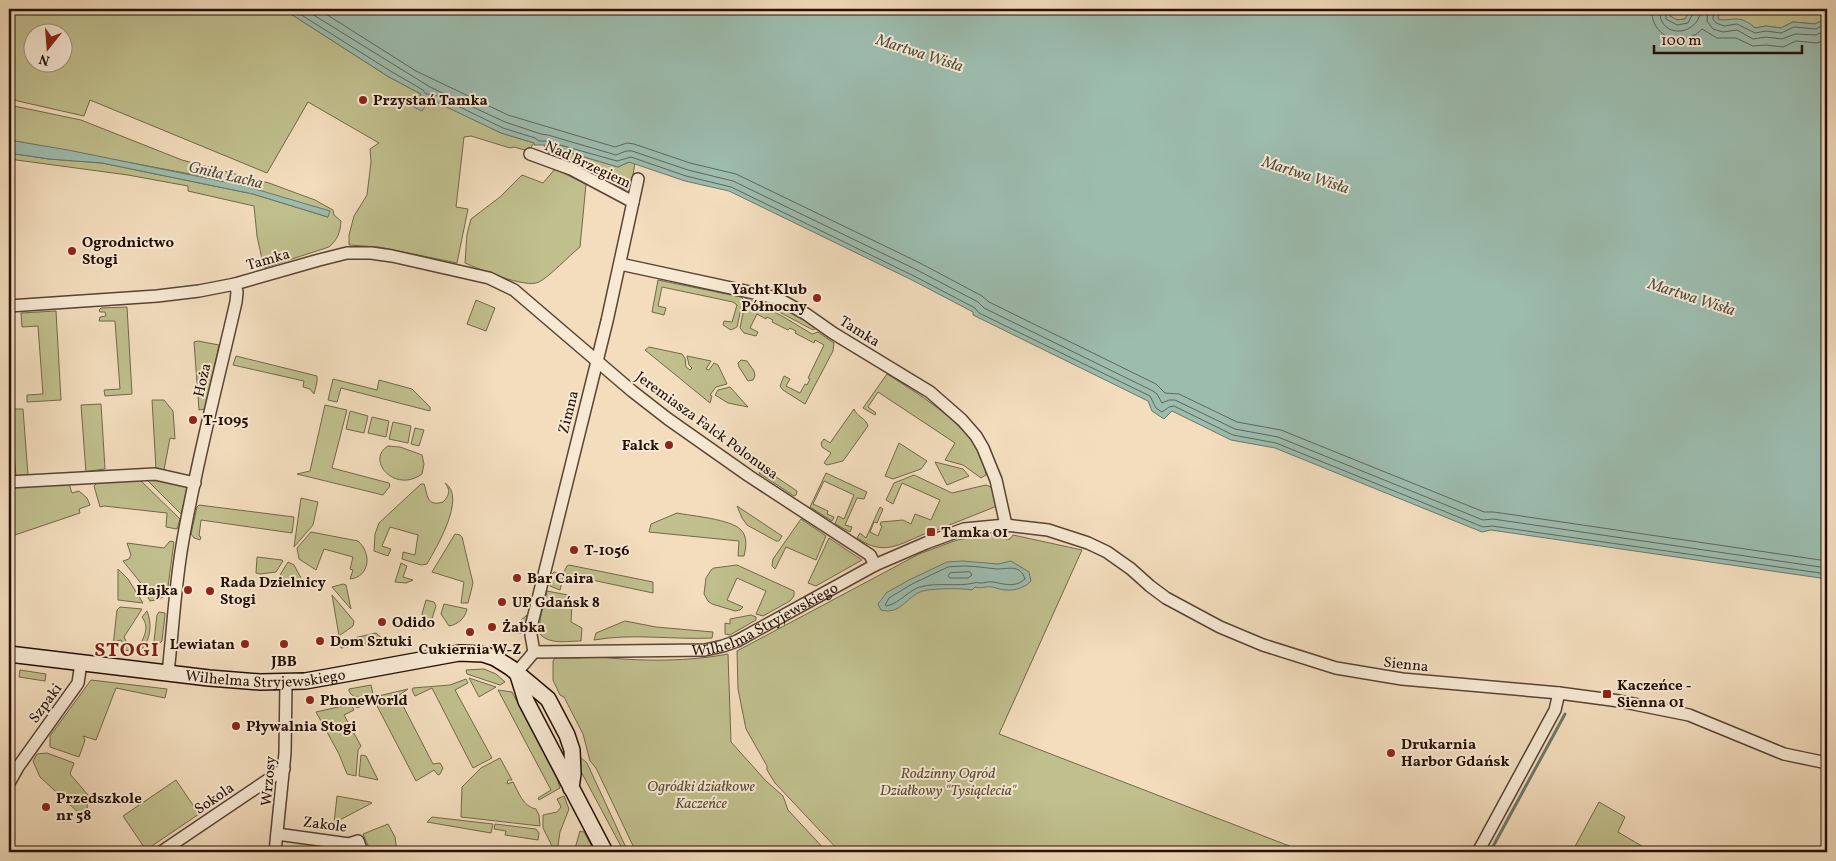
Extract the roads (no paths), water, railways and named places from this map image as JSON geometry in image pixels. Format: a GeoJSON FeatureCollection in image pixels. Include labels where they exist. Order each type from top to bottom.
{"type":"FeatureCollection","features":[{"type":"Feature","properties":{"kind":"street","name":"Nad Brzegiem"},"geometry":{"type":"LineString","coordinates":[[530,154],[571,169],[633,202]]}},
{"type":"Feature","properties":{"kind":"street","name":"Zimna"},"geometry":{"type":"LineString","coordinates":[[534,652],[531,635],[532,623],[620,264],[638,179]]}},
{"type":"Feature","properties":{"kind":"street","name":"Tamka"},"geometry":{"type":"LineString","coordinates":[[9,306],[157,296],[200,291],[235,284],[346,254],[371,254],[490,278],[514,290],[528,301]]}},
{"type":"Feature","properties":{"kind":"street","name":"Tamka"},"geometry":{"type":"LineString","coordinates":[[620,264],[777,298],[806,314],[833,333],[930,392],[962,420],[976,436],[983,448],[996,480],[1006,525]]}},
{"type":"Feature","properties":{"kind":"street","name":"Hoża"},"geometry":{"type":"LineString","coordinates":[[168,673],[178,573],[195,483],[236,302],[237,292],[235,284]]}},
{"type":"Feature","properties":{"kind":"street","name":"Jeremiasza Falck Polonusa"},"geometry":{"type":"LineString","coordinates":[[528,301],[668,419],[749,476],[870,555],[875,565]]}},
{"type":"Feature","properties":{"kind":"street"},"geometry":{"type":"LineString","coordinates":[[9,482],[156,474],[195,483]]}},
{"type":"Feature","properties":{"kind":"street","name":"Wilhelma Stryjewskiego"},"geometry":{"type":"LineString","coordinates":[[534,652],[705,650],[723,646],[875,565],[926,543],[964,529],[1006,525]]}},
{"type":"Feature","properties":{"kind":"street","name":"Sienna"},"geometry":{"type":"LineString","coordinates":[[1006,525],[1048,530],[1088,543],[1107,552],[1131,568],[1150,586],[1199,616],[1263,645],[1336,668],[1374,676],[1559,693],[1689,715],[1784,754],[1827,763]]}},
{"type":"Feature","properties":{"kind":"street"},"geometry":{"type":"LineString","coordinates":[[534,652],[517,672],[526,701],[605,852]]}},
{"type":"Feature","properties":{"kind":"street","name":"Wilhelma Stryjewskiego"},"geometry":{"type":"LineString","coordinates":[[9,654],[244,682],[286,682],[328,678],[458,653],[474,653],[495,658],[517,672],[548,699],[567,735],[572,750],[574,762],[571,788]]}},
{"type":"Feature","properties":{"kind":"street","name":"Szpaki"},"geometry":{"type":"LineString","coordinates":[[9,783],[18,767],[78,683],[81,663]]}},
{"type":"Feature","properties":{"kind":"street","name":"Wrzosy"},"geometry":{"type":"LineString","coordinates":[[275,852],[284,769],[286,682]]}},
{"type":"Feature","properties":{"kind":"street"},"geometry":{"type":"LineString","coordinates":[[1478,852],[1556,710],[1559,693]]}},
{"type":"Feature","properties":{"kind":"street","name":"Sokola"},"geometry":{"type":"LineString","coordinates":[[161,852],[173,848],[284,769]]}},
{"type":"Feature","properties":{"kind":"street","name":"Zakole"},"geometry":{"type":"LineString","coordinates":[[278,834],[349,844],[358,841],[362,852]]}},
{"type":"Feature","properties":{"kind":"water","name":"Martwa Wisła"},"geometry":{"type":"Polygon","coordinates":[[[283,9],[1670,9],[1670,16],[1677,20],[1685,19],[1690,10],[1693,9],[1719,9],[1718,19],[1741,20],[1755,28],[1766,26],[1781,28],[1793,22],[1815,24],[1827,18],[1827,579],[1491,530],[1482,532],[1275,448],[1231,440],[1172,411],[1164,419],[1152,411],[1148,401],[973,315],[973,312],[912,280],[729,191],[685,181],[629,162],[618,167],[544,145],[534,145],[534,143],[501,133],[430,99],[422,111],[414,107],[421,94],[389,77],[283,9]]]}},
{"type":"Feature","properties":{"kind":"water","name":"Gniła Łacha"},"geometry":{"type":"Polygon","coordinates":[[[9,140],[245,186],[330,211],[328,217],[253,194],[102,163],[49,159],[9,153],[9,140]]]}},
{"type":"Feature","properties":{"kind":"water"},"geometry":{"type":"Polygon","coordinates":[[[963,561],[998,564],[1011,561],[1029,572],[1031,581],[1021,588],[1012,590],[975,587],[972,590],[946,589],[924,591],[915,595],[898,608],[888,611],[881,610],[878,604],[886,593],[947,562],[963,561]]]}},
{"type":"Feature","properties":{"kind":"waterway"},"geometry":{"type":"LineString","coordinates":[[1490,852],[1565,714]]}},
{"type":"Feature","properties":{"kind":"place","name":"Przystań Tamka"},"geometry":{"type":"Point","coordinates":[363,100]}},
{"type":"Feature","properties":{"kind":"place","name":"Ogrodnictwo Stogi"},"geometry":{"type":"Point","coordinates":[72,251]}},
{"type":"Feature","properties":{"kind":"place","name":"Yacht Klub Północny"},"geometry":{"type":"Point","coordinates":[817,298]}},
{"type":"Feature","properties":{"kind":"place","name":"T-1095"},"geometry":{"type":"Point","coordinates":[193,420]}},
{"type":"Feature","properties":{"kind":"place","name":"Falck"},"geometry":{"type":"Point","coordinates":[669,445]}},
{"type":"Feature","properties":{"kind":"place","name":"Tamka 01"},"geometry":{"type":"Point","coordinates":[931,532]}},
{"type":"Feature","properties":{"kind":"place","name":"T-1056"},"geometry":{"type":"Point","coordinates":[574,550]}},
{"type":"Feature","properties":{"kind":"place","name":"Bar Caira"},"geometry":{"type":"Point","coordinates":[517,578]}},
{"type":"Feature","properties":{"kind":"place","name":"Hajka"},"geometry":{"type":"Point","coordinates":[188,590]}},
{"type":"Feature","properties":{"kind":"place","name":"Rada Dzielnicy Stogi"},"geometry":{"type":"Point","coordinates":[210,591]}},
{"type":"Feature","properties":{"kind":"place","name":"UP Gdańsk 8"},"geometry":{"type":"Point","coordinates":[502,602]}},
{"type":"Feature","properties":{"kind":"place","name":"Odido"},"geometry":{"type":"Point","coordinates":[382,622]}},
{"type":"Feature","properties":{"kind":"place","name":"Żabka"},"geometry":{"type":"Point","coordinates":[492,627]}},
{"type":"Feature","properties":{"kind":"place","name":"Cukiernia W-Z"},"geometry":{"type":"Point","coordinates":[470,632]}},
{"type":"Feature","properties":{"kind":"place","name":"Dom Sztuki"},"geometry":{"type":"Point","coordinates":[320,641]}},
{"type":"Feature","properties":{"kind":"place","name":"Lewiatan"},"geometry":{"type":"Point","coordinates":[245,644]}},
{"type":"Feature","properties":{"kind":"place","name":"JBB"},"geometry":{"type":"Point","coordinates":[284,644]}},
{"type":"Feature","properties":{"kind":"place","name":"Kaczeńce - Sienna 01"},"geometry":{"type":"Point","coordinates":[1607,694]}},
{"type":"Feature","properties":{"kind":"place","name":"PhoneWorld"},"geometry":{"type":"Point","coordinates":[310,700]}},
{"type":"Feature","properties":{"kind":"place","name":"Pływalnia Stogi"},"geometry":{"type":"Point","coordinates":[236,726]}},
{"type":"Feature","properties":{"kind":"place","name":"Drukarnia Harbor Gdańsk"},"geometry":{"type":"Point","coordinates":[1391,753]}},
{"type":"Feature","properties":{"kind":"place","name":"Przedszkole nr 58"},"geometry":{"type":"Point","coordinates":[46,807]}},
{"type":"Feature","properties":{"kind":"district","name":"STOGI"},"geometry":{"type":"Point","coordinates":[127,649]}},
{"type":"Feature","properties":{"kind":"park label","name":"Rodzinny Ogród Działkowy \"Tysiąclecia\""},"geometry":{"type":"Point","coordinates":[948,782]}},
{"type":"Feature","properties":{"kind":"park label","name":"Ogródki działkowe Kaczeńce"},"geometry":{"type":"Point","coordinates":[701,794]}}]}
